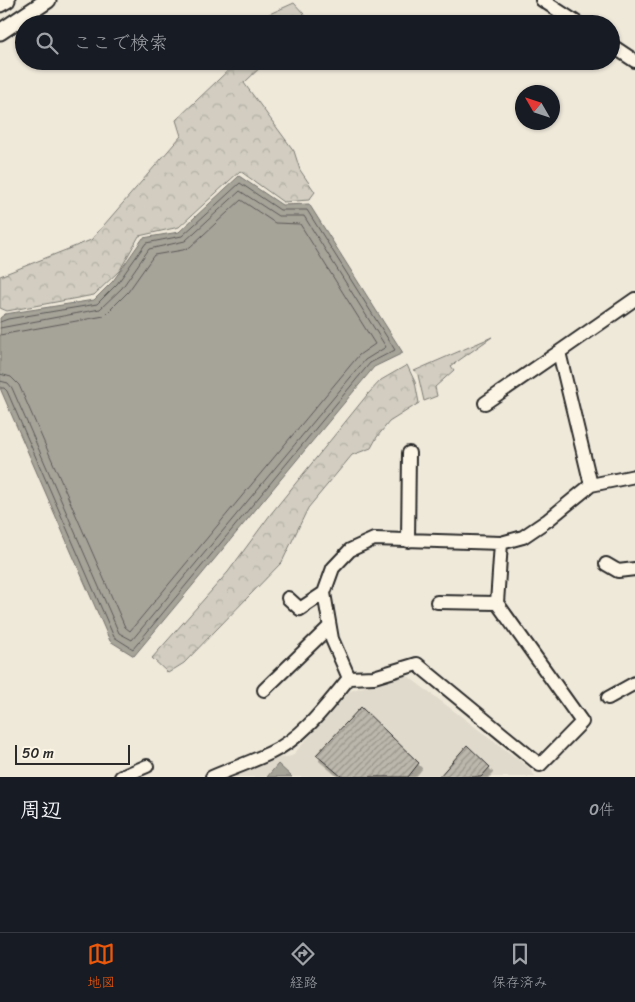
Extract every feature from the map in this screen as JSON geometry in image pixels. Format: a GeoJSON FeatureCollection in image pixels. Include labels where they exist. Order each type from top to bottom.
{"type":"FeatureCollection","features":[{"type":"Feature","properties":{"kind":"street"},"geometry":{"type":"LineString","coordinates":[[0,4],[7,0]]}},
{"type":"Feature","properties":{"kind":"street"},"geometry":{"type":"LineString","coordinates":[[26,15],[48,0]]}},
{"type":"Feature","properties":{"kind":"street"},"geometry":{"type":"LineString","coordinates":[[542,0],[565,15]]}},
{"type":"Feature","properties":{"kind":"street"},"geometry":{"type":"LineString","coordinates":[[0,32],[15,22]]}},
{"type":"Feature","properties":{"kind":"street"},"geometry":{"type":"LineString","coordinates":[[620,51],[635,61]]}},
{"type":"Feature","properties":{"kind":"street"},"geometry":{"type":"LineString","coordinates":[[485,403],[635,300]]}},
{"type":"Feature","properties":{"kind":"street"},"geometry":{"type":"LineString","coordinates":[[559,352],[591,485]]}},
{"type":"Feature","properties":{"kind":"street"},"geometry":{"type":"LineString","coordinates":[[408,540],[409,453]]}},
{"type":"Feature","properties":{"kind":"street"},"geometry":{"type":"LineString","coordinates":[[349,678],[332,640],[324,593],[333,568],[350,550],[374,539],[501,543],[523,537],[548,520],[591,485],[635,476]]}},
{"type":"Feature","properties":{"kind":"street"},"geometry":{"type":"LineString","coordinates":[[212,777],[271,753],[296,737],[318,716],[349,678],[374,677],[417,664],[540,765],[582,722],[497,603],[501,543]]}},
{"type":"Feature","properties":{"kind":"street"},"geometry":{"type":"LineString","coordinates":[[606,564],[618,571],[635,569]]}},
{"type":"Feature","properties":{"kind":"street"},"geometry":{"type":"LineString","coordinates":[[288,598],[300,609],[324,593]]}},
{"type":"Feature","properties":{"kind":"street"},"geometry":{"type":"LineString","coordinates":[[437,602],[497,603]]}},
{"type":"Feature","properties":{"kind":"street"},"geometry":{"type":"LineString","coordinates":[[264,690],[330,626]]}},
{"type":"Feature","properties":{"kind":"street"},"geometry":{"type":"LineString","coordinates":[[608,698],[635,683]]}},
{"type":"Feature","properties":{"kind":"street"},"geometry":{"type":"LineString","coordinates":[[121,777],[146,766]]}},
{"type":"Feature","properties":{"kind":"shaded area"},"geometry":{"type":"Polygon","coordinates":[[[405,674],[527,766],[536,777],[228,777],[274,759],[292,756],[350,691],[405,674]]]}},
{"type":"Feature","properties":{"kind":"green space"},"geometry":{"type":"Polygon","coordinates":[[[294,3],[305,15],[267,15],[294,3]]]}},
{"type":"Feature","properties":{"kind":"green space"},"geometry":{"type":"Polygon","coordinates":[[[229,70],[258,70],[244,83],[294,151],[300,170],[315,192],[309,200],[283,202],[240,171],[179,227],[139,236],[120,270],[94,295],[7,311],[0,308],[0,276],[91,240],[181,136],[176,120],[229,70]]]}},
{"type":"Feature","properties":{"kind":"green space"},"geometry":{"type":"Polygon","coordinates":[[[492,337],[451,366],[454,370],[435,387],[437,396],[424,401],[418,375],[414,371],[492,337]]]}},
{"type":"Feature","properties":{"kind":"green space"},"geometry":{"type":"Polygon","coordinates":[[[407,365],[415,382],[419,403],[389,422],[371,448],[352,455],[308,508],[282,562],[184,663],[168,673],[152,658],[228,572],[270,515],[367,395],[381,380],[407,365]]]}},
{"type":"Feature","properties":{"kind":"water"},"geometry":{"type":"Polygon","coordinates":[[[239,176],[282,205],[309,204],[403,353],[374,367],[134,656],[110,641],[0,388],[0,318],[5,314],[94,300],[113,281],[143,238],[179,232],[239,176]]]}},
{"type":"Feature","properties":{"kind":"water"},"geometry":{"type":"Polygon","coordinates":[[[278,764],[292,777],[267,777],[278,764]]]}},
{"type":"Feature","properties":{"kind":"building"},"geometry":{"type":"Polygon","coordinates":[[[361,707],[419,763],[408,777],[342,777],[316,755],[361,707]]]}},
{"type":"Feature","properties":{"kind":"building"},"geometry":{"type":"Polygon","coordinates":[[[467,745],[490,767],[481,777],[439,777],[467,745]]]}}]}
